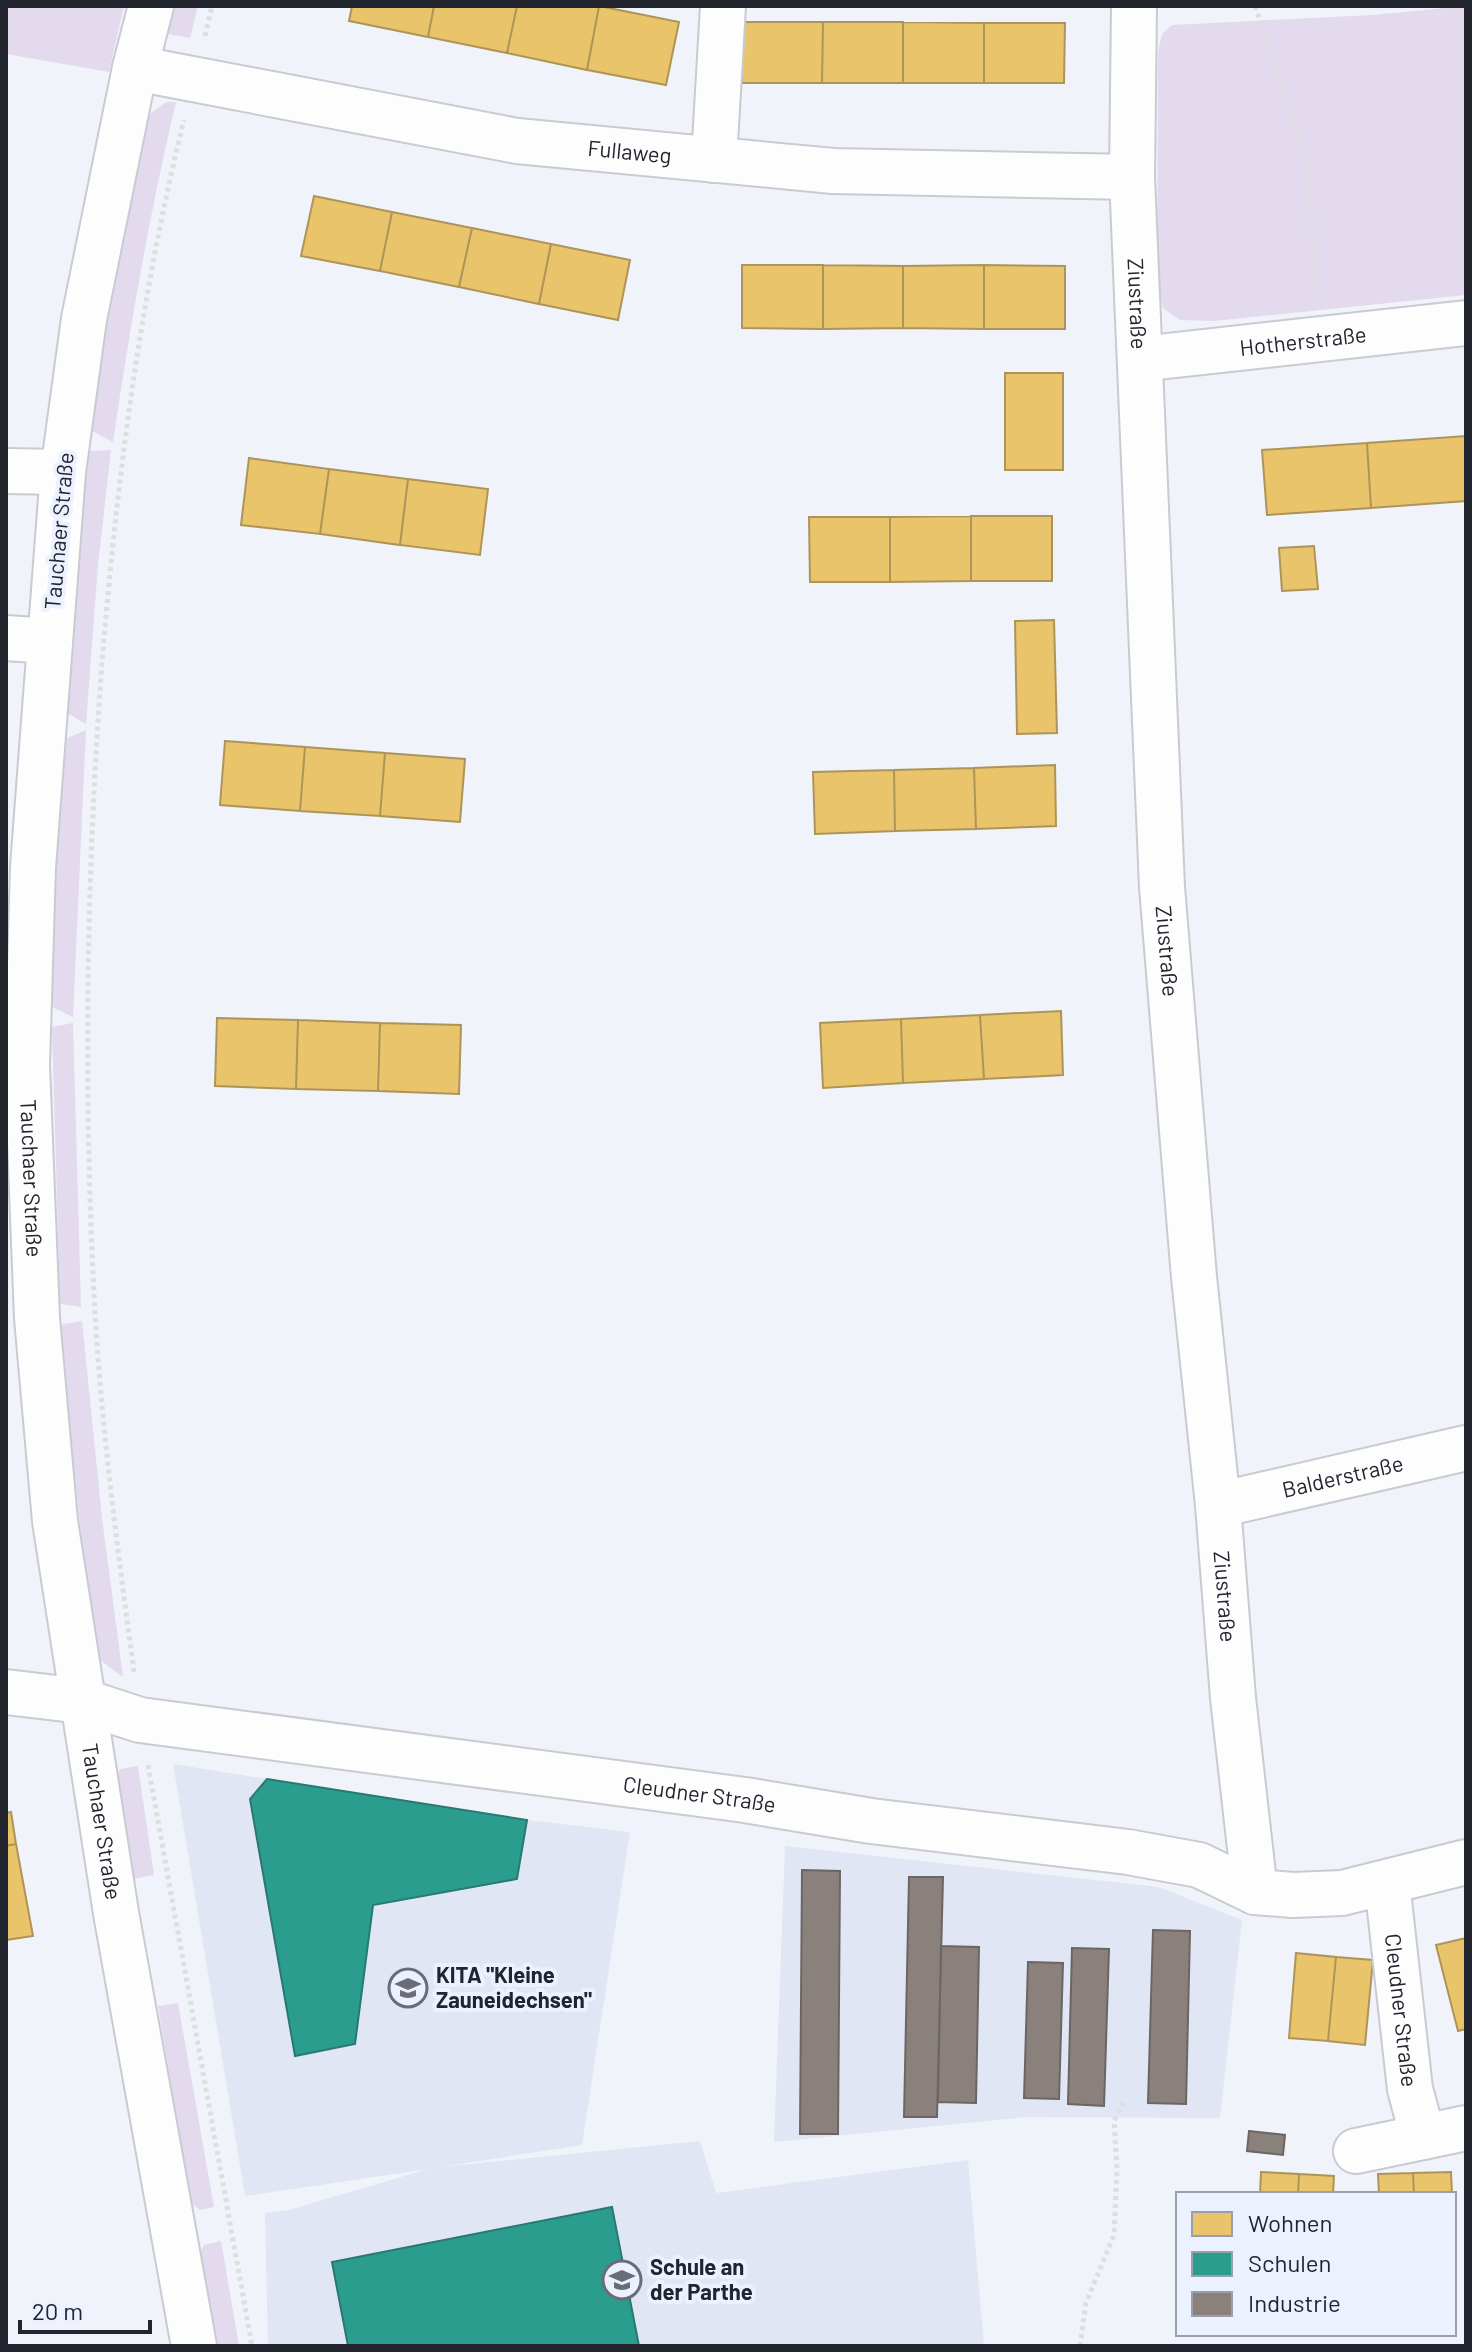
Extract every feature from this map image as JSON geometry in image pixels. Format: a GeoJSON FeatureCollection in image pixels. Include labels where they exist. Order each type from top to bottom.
{"type":"FeatureCollection","features":[{"type":"Feature","properties":{"kind":"street","name":"Tauchaer Straße"},"geometry":{"type":"LineString","coordinates":[[151,6],[135,68],[84,319],[63,472],[33,867],[27,1065],[37,1318],[55,1521],[119,1928],[194,2346]]}},
{"type":"Feature","properties":{"kind":"street"},"geometry":{"type":"LineString","coordinates":[[714,160],[723,6]]}},
{"type":"Feature","properties":{"kind":"street","name":"Ziustraße"},"geometry":{"type":"LineString","coordinates":[[1134,6],[1132,177],[1162,887],[1194,1277],[1218,1505],[1233,1698],[1255,1892]]}},
{"type":"Feature","properties":{"kind":"street","name":"Fullaweg"},"geometry":{"type":"LineString","coordinates":[[135,68],[517,141],[833,171],[1132,177]]}},
{"type":"Feature","properties":{"kind":"street","name":"Hotherstraße"},"geometry":{"type":"LineString","coordinates":[[1140,359],[1466,323]]}},
{"type":"Feature","properties":{"kind":"street"},"geometry":{"type":"LineString","coordinates":[[6,471],[63,472]]}},
{"type":"Feature","properties":{"kind":"street"},"geometry":{"type":"LineString","coordinates":[[6,638],[50,641]]}},
{"type":"Feature","properties":{"kind":"street","name":"Balderstraße"},"geometry":{"type":"LineString","coordinates":[[1218,1505],[1466,1448]]}},
{"type":"Feature","properties":{"kind":"street","name":"Cleudner Straße"},"geometry":{"type":"LineString","coordinates":[[6,1692],[82,1701],[140,1720],[745,1800],[871,1821],[1128,1852],[1199,1865],[1255,1892],[1293,1895],[1342,1893],[1466,1862]]}},
{"type":"Feature","properties":{"kind":"street","name":"Cleudner Straße"},"geometry":{"type":"LineString","coordinates":[[1387,1883],[1410,2089],[1423,2137]]}},
{"type":"Feature","properties":{"kind":"street"},"geometry":{"type":"LineString","coordinates":[[1356,2151],[1466,2128]]}},
{"type":"Feature","properties":{"kind":"path"},"geometry":{"type":"LineString","coordinates":[[212,6],[168,182],[143,318],[109,571],[90,874],[87,1109],[95,1316],[113,1516],[140,1720],[252,2346]]}},
{"type":"Feature","properties":{"kind":"path"},"geometry":{"type":"LineString","coordinates":[[1255,6],[1307,154],[1319,340]]}},
{"type":"Feature","properties":{"kind":"path"},"geometry":{"type":"LineString","coordinates":[[1080,2346],[1086,2303],[1114,2235],[1117,2171],[1114,2121],[1125,2099]]}},
{"type":"Feature","properties":{"kind":"shaded area"},"geometry":{"type":"Polygon","coordinates":[[[6,6],[124,6],[109,72],[6,54],[6,6]]]}},
{"type":"Feature","properties":{"kind":"shaded area"},"geometry":{"type":"Polygon","coordinates":[[[175,6],[198,6],[190,38],[168,34],[175,6]]]}},
{"type":"Feature","properties":{"kind":"shaded area"},"geometry":{"type":"Polygon","coordinates":[[[1466,6],[1466,295],[1214,321],[1180,320],[1163,308],[1157,286],[1158,52],[1162,34],[1172,25],[1373,15],[1466,6]]]}},
{"type":"Feature","properties":{"kind":"shaded area"},"geometry":{"type":"Polygon","coordinates":[[[166,102],[176,102],[141,272],[113,442],[92,431],[107,310],[149,115],[166,102]]]}},
{"type":"Feature","properties":{"kind":"shaded area"},"geometry":{"type":"Polygon","coordinates":[[[111,450],[98,565],[86,724],[65,712],[76,565],[89,451],[111,450]]]}},
{"type":"Feature","properties":{"kind":"shaded area"},"geometry":{"type":"Polygon","coordinates":[[[86,730],[73,1017],[52,1007],[55,867],[63,740],[86,730]]]}},
{"type":"Feature","properties":{"kind":"shaded area"},"geometry":{"type":"Polygon","coordinates":[[[73,1023],[81,1307],[60,1304],[52,1027],[73,1023]]]}},
{"type":"Feature","properties":{"kind":"shaded area"},"geometry":{"type":"Polygon","coordinates":[[[82,1321],[102,1518],[123,1677],[101,1661],[96,1645],[79,1516],[60,1325],[82,1321]]]}},
{"type":"Feature","properties":{"kind":"shaded area"},"geometry":{"type":"Polygon","coordinates":[[[173,1764],[527,1820],[630,1832],[582,2145],[441,2167],[700,2141],[716,2193],[968,2160],[984,2346],[268,2346],[265,2213],[289,2210],[428,2169],[245,2196],[173,1764]]]}},
{"type":"Feature","properties":{"kind":"shaded area"},"geometry":{"type":"Polygon","coordinates":[[[138,1766],[154,1875],[133,1879],[116,1779],[120,1769],[138,1766]]]}},
{"type":"Feature","properties":{"kind":"shaded area"},"geometry":{"type":"Polygon","coordinates":[[[785,1846],[1159,1887],[1242,1920],[1220,2118],[1027,2117],[774,2142],[785,1846]]]}},
{"type":"Feature","properties":{"kind":"shaded area"},"geometry":{"type":"Polygon","coordinates":[[[178,2003],[214,2207],[200,2210],[191,2203],[158,2006],[178,2003]]]}},
{"type":"Feature","properties":{"kind":"shaded area"},"geometry":{"type":"Polygon","coordinates":[[[221,2241],[239,2346],[218,2346],[199,2254],[204,2245],[221,2241]]]}},
{"type":"Feature","properties":{"kind":"building: Wohnen"},"geometry":{"type":"Polygon","coordinates":[[[352,6],[434,6],[428,37],[349,21],[352,6]]]}},
{"type":"Feature","properties":{"kind":"building: Wohnen"},"geometry":{"type":"Polygon","coordinates":[[[434,6],[517,6],[507,53],[428,37],[434,6]]]}},
{"type":"Feature","properties":{"kind":"building: Wohnen"},"geometry":{"type":"Polygon","coordinates":[[[517,6],[599,6],[587,70],[507,53],[517,6]]]}},
{"type":"Feature","properties":{"kind":"building: Wohnen"},"geometry":{"type":"Polygon","coordinates":[[[599,6],[679,22],[666,85],[587,70],[599,6]]]}},
{"type":"Feature","properties":{"kind":"building: Wohnen"},"geometry":{"type":"Polygon","coordinates":[[[742,22],[823,22],[822,83],[742,83],[742,22]]]}},
{"type":"Feature","properties":{"kind":"building: Wohnen"},"geometry":{"type":"Polygon","coordinates":[[[823,22],[903,22],[903,83],[822,83],[823,22]]]}},
{"type":"Feature","properties":{"kind":"building: Wohnen"},"geometry":{"type":"Polygon","coordinates":[[[903,22],[984,23],[984,83],[903,83],[903,22]]]}},
{"type":"Feature","properties":{"kind":"building: Wohnen"},"geometry":{"type":"Polygon","coordinates":[[[984,23],[1065,23],[1064,83],[984,83],[984,23]]]}},
{"type":"Feature","properties":{"kind":"building: Wohnen"},"geometry":{"type":"Polygon","coordinates":[[[314,196],[392,212],[380,271],[301,256],[314,196]]]}},
{"type":"Feature","properties":{"kind":"building: Wohnen"},"geometry":{"type":"Polygon","coordinates":[[[392,212],[472,228],[459,287],[380,271],[392,212]]]}},
{"type":"Feature","properties":{"kind":"building: Wohnen"},"geometry":{"type":"Polygon","coordinates":[[[472,228],[551,244],[539,304],[459,287],[472,228]]]}},
{"type":"Feature","properties":{"kind":"building: Wohnen"},"geometry":{"type":"Polygon","coordinates":[[[551,244],[630,260],[618,320],[539,304],[551,244]]]}},
{"type":"Feature","properties":{"kind":"building: Wohnen"},"geometry":{"type":"Polygon","coordinates":[[[742,265],[823,265],[823,329],[742,328],[742,265]]]}},
{"type":"Feature","properties":{"kind":"building: Wohnen"},"geometry":{"type":"Polygon","coordinates":[[[823,265],[903,266],[903,328],[823,329],[823,265]]]}},
{"type":"Feature","properties":{"kind":"building: Wohnen"},"geometry":{"type":"Polygon","coordinates":[[[984,265],[1065,266],[1065,329],[984,329],[984,265]]]}},
{"type":"Feature","properties":{"kind":"building: Wohnen"},"geometry":{"type":"Polygon","coordinates":[[[984,265],[984,329],[903,328],[903,266],[984,265]]]}},
{"type":"Feature","properties":{"kind":"building: Wohnen"},"geometry":{"type":"Polygon","coordinates":[[[1005,373],[1063,373],[1063,470],[1005,470],[1005,373]]]}},
{"type":"Feature","properties":{"kind":"building: Wohnen"},"geometry":{"type":"Polygon","coordinates":[[[1466,436],[1466,501],[1371,508],[1367,443],[1466,436]]]}},
{"type":"Feature","properties":{"kind":"building: Wohnen"},"geometry":{"type":"Polygon","coordinates":[[[1367,443],[1371,508],[1267,515],[1262,450],[1367,443]]]}},
{"type":"Feature","properties":{"kind":"building: Wohnen"},"geometry":{"type":"Polygon","coordinates":[[[249,458],[329,469],[320,534],[241,525],[249,458]]]}},
{"type":"Feature","properties":{"kind":"building: Wohnen"},"geometry":{"type":"Polygon","coordinates":[[[329,469],[408,479],[400,545],[320,534],[329,469]]]}},
{"type":"Feature","properties":{"kind":"building: Wohnen"},"geometry":{"type":"Polygon","coordinates":[[[408,479],[488,489],[480,555],[400,545],[408,479]]]}},
{"type":"Feature","properties":{"kind":"building: Wohnen"},"geometry":{"type":"Polygon","coordinates":[[[971,516],[1052,516],[1052,581],[971,581],[971,516]]]}},
{"type":"Feature","properties":{"kind":"building: Wohnen"},"geometry":{"type":"Polygon","coordinates":[[[971,516],[971,581],[890,582],[890,517],[971,516]]]}},
{"type":"Feature","properties":{"kind":"building: Wohnen"},"geometry":{"type":"Polygon","coordinates":[[[809,517],[890,517],[890,582],[810,582],[809,517]]]}},
{"type":"Feature","properties":{"kind":"building: Wohnen"},"geometry":{"type":"Polygon","coordinates":[[[1314,546],[1318,589],[1282,591],[1279,548],[1314,546]]]}},
{"type":"Feature","properties":{"kind":"building: Wohnen"},"geometry":{"type":"Polygon","coordinates":[[[1054,620],[1057,733],[1017,734],[1015,621],[1054,620]]]}},
{"type":"Feature","properties":{"kind":"building: Wohnen"},"geometry":{"type":"Polygon","coordinates":[[[225,741],[305,747],[300,811],[220,805],[225,741]]]}},
{"type":"Feature","properties":{"kind":"building: Wohnen"},"geometry":{"type":"Polygon","coordinates":[[[305,747],[385,753],[380,816],[300,811],[305,747]]]}},
{"type":"Feature","properties":{"kind":"building: Wohnen"},"geometry":{"type":"Polygon","coordinates":[[[385,753],[465,759],[460,822],[380,816],[385,753]]]}},
{"type":"Feature","properties":{"kind":"building: Wohnen"},"geometry":{"type":"Polygon","coordinates":[[[1055,765],[1056,826],[976,829],[974,768],[1055,765]]]}},
{"type":"Feature","properties":{"kind":"building: Wohnen"},"geometry":{"type":"Polygon","coordinates":[[[974,768],[976,829],[895,831],[894,770],[974,768]]]}},
{"type":"Feature","properties":{"kind":"building: Wohnen"},"geometry":{"type":"Polygon","coordinates":[[[894,770],[895,831],[815,834],[813,772],[894,770]]]}},
{"type":"Feature","properties":{"kind":"building: Wohnen"},"geometry":{"type":"Polygon","coordinates":[[[1061,1011],[1063,1075],[984,1079],[980,1015],[1061,1011]]]}},
{"type":"Feature","properties":{"kind":"building: Wohnen"},"geometry":{"type":"Polygon","coordinates":[[[980,1015],[984,1079],[903,1083],[901,1019],[980,1015]]]}},
{"type":"Feature","properties":{"kind":"building: Wohnen"},"geometry":{"type":"Polygon","coordinates":[[[217,1018],[298,1020],[296,1089],[215,1086],[217,1018]]]}},
{"type":"Feature","properties":{"kind":"building: Wohnen"},"geometry":{"type":"Polygon","coordinates":[[[901,1019],[903,1083],[823,1088],[820,1023],[901,1019]]]}},
{"type":"Feature","properties":{"kind":"building: Wohnen"},"geometry":{"type":"Polygon","coordinates":[[[298,1020],[380,1023],[378,1091],[296,1089],[298,1020]]]}},
{"type":"Feature","properties":{"kind":"building: Wohnen"},"geometry":{"type":"Polygon","coordinates":[[[380,1023],[461,1025],[459,1094],[378,1091],[380,1023]]]}},
{"type":"Feature","properties":{"kind":"building: Wohnen"},"geometry":{"type":"Polygon","coordinates":[[[11,1812],[16,1844],[6,1846],[6,1813],[11,1812]]]}},
{"type":"Feature","properties":{"kind":"building: Wohnen"},"geometry":{"type":"Polygon","coordinates":[[[16,1844],[33,1936],[6,1940],[6,1846],[16,1844]]]}},
{"type":"Feature","properties":{"kind":"building: Wohnen"},"geometry":{"type":"Polygon","coordinates":[[[1466,1938],[1466,2029],[1458,2031],[1436,1945],[1466,1938]]]}},
{"type":"Feature","properties":{"kind":"building: Wohnen"},"geometry":{"type":"Polygon","coordinates":[[[1296,1953],[1336,1957],[1328,2041],[1289,2038],[1296,1953]]]}},
{"type":"Feature","properties":{"kind":"building: Wohnen"},"geometry":{"type":"Polygon","coordinates":[[[1336,1957],[1373,1960],[1365,2045],[1328,2041],[1336,1957]]]}},
{"type":"Feature","properties":{"kind":"building: Wohnen"},"geometry":{"type":"Polygon","coordinates":[[[1261,2172],[1299,2174],[1298,2192],[1260,2192],[1261,2172]]]}},
{"type":"Feature","properties":{"kind":"building: Wohnen"},"geometry":{"type":"Polygon","coordinates":[[[1451,2172],[1452,2192],[1414,2192],[1413,2173],[1451,2172]]]}},
{"type":"Feature","properties":{"kind":"building: Wohnen"},"geometry":{"type":"Polygon","coordinates":[[[1413,2173],[1414,2192],[1379,2192],[1378,2174],[1413,2173]]]}},
{"type":"Feature","properties":{"kind":"building: Wohnen"},"geometry":{"type":"Polygon","coordinates":[[[1299,2174],[1334,2176],[1333,2192],[1298,2192],[1299,2174]]]}},
{"type":"Feature","properties":{"kind":"building: Schulen"},"geometry":{"type":"Polygon","coordinates":[[[267,1779],[527,1820],[517,1879],[373,1905],[355,2044],[295,2056],[250,1799],[267,1779]]]}},
{"type":"Feature","properties":{"kind":"building: Schulen","name":"Schule an der Parthe"},"geometry":{"type":"Polygon","coordinates":[[[612,2207],[639,2346],[348,2346],[332,2262],[612,2207]]]}},
{"type":"Feature","properties":{"kind":"building: Industrie"},"geometry":{"type":"Polygon","coordinates":[[[802,1870],[840,1871],[838,2134],[800,2134],[802,1870]]]}},
{"type":"Feature","properties":{"kind":"building: Industrie"},"geometry":{"type":"Polygon","coordinates":[[[909,1877],[943,1877],[937,2117],[904,2117],[909,1877]]]}},
{"type":"Feature","properties":{"kind":"building: Industrie"},"geometry":{"type":"Polygon","coordinates":[[[1153,1930],[1190,1931],[1186,2104],[1148,2103],[1153,1930]]]}},
{"type":"Feature","properties":{"kind":"building: Industrie"},"geometry":{"type":"Polygon","coordinates":[[[941,1946],[979,1947],[976,2103],[938,2102],[941,1946]]]}},
{"type":"Feature","properties":{"kind":"building: Industrie"},"geometry":{"type":"Polygon","coordinates":[[[1072,1948],[1109,1949],[1104,2106],[1068,2104],[1072,1948]]]}},
{"type":"Feature","properties":{"kind":"building: Industrie"},"geometry":{"type":"Polygon","coordinates":[[[1028,1962],[1063,1963],[1059,2099],[1024,2098],[1028,1962]]]}},
{"type":"Feature","properties":{"kind":"building: Industrie"},"geometry":{"type":"Polygon","coordinates":[[[1249,2131],[1285,2135],[1283,2155],[1247,2151],[1249,2131]]]}},
{"type":"Feature","properties":{"kind":"place","name":"KITA \"Kleine Zauneidechsen\""},"geometry":{"type":"Point","coordinates":[408,1988]}},
{"type":"Feature","properties":{"kind":"place","name":"Schule an der Parthe"},"geometry":{"type":"Point","coordinates":[622,2280]}}]}
